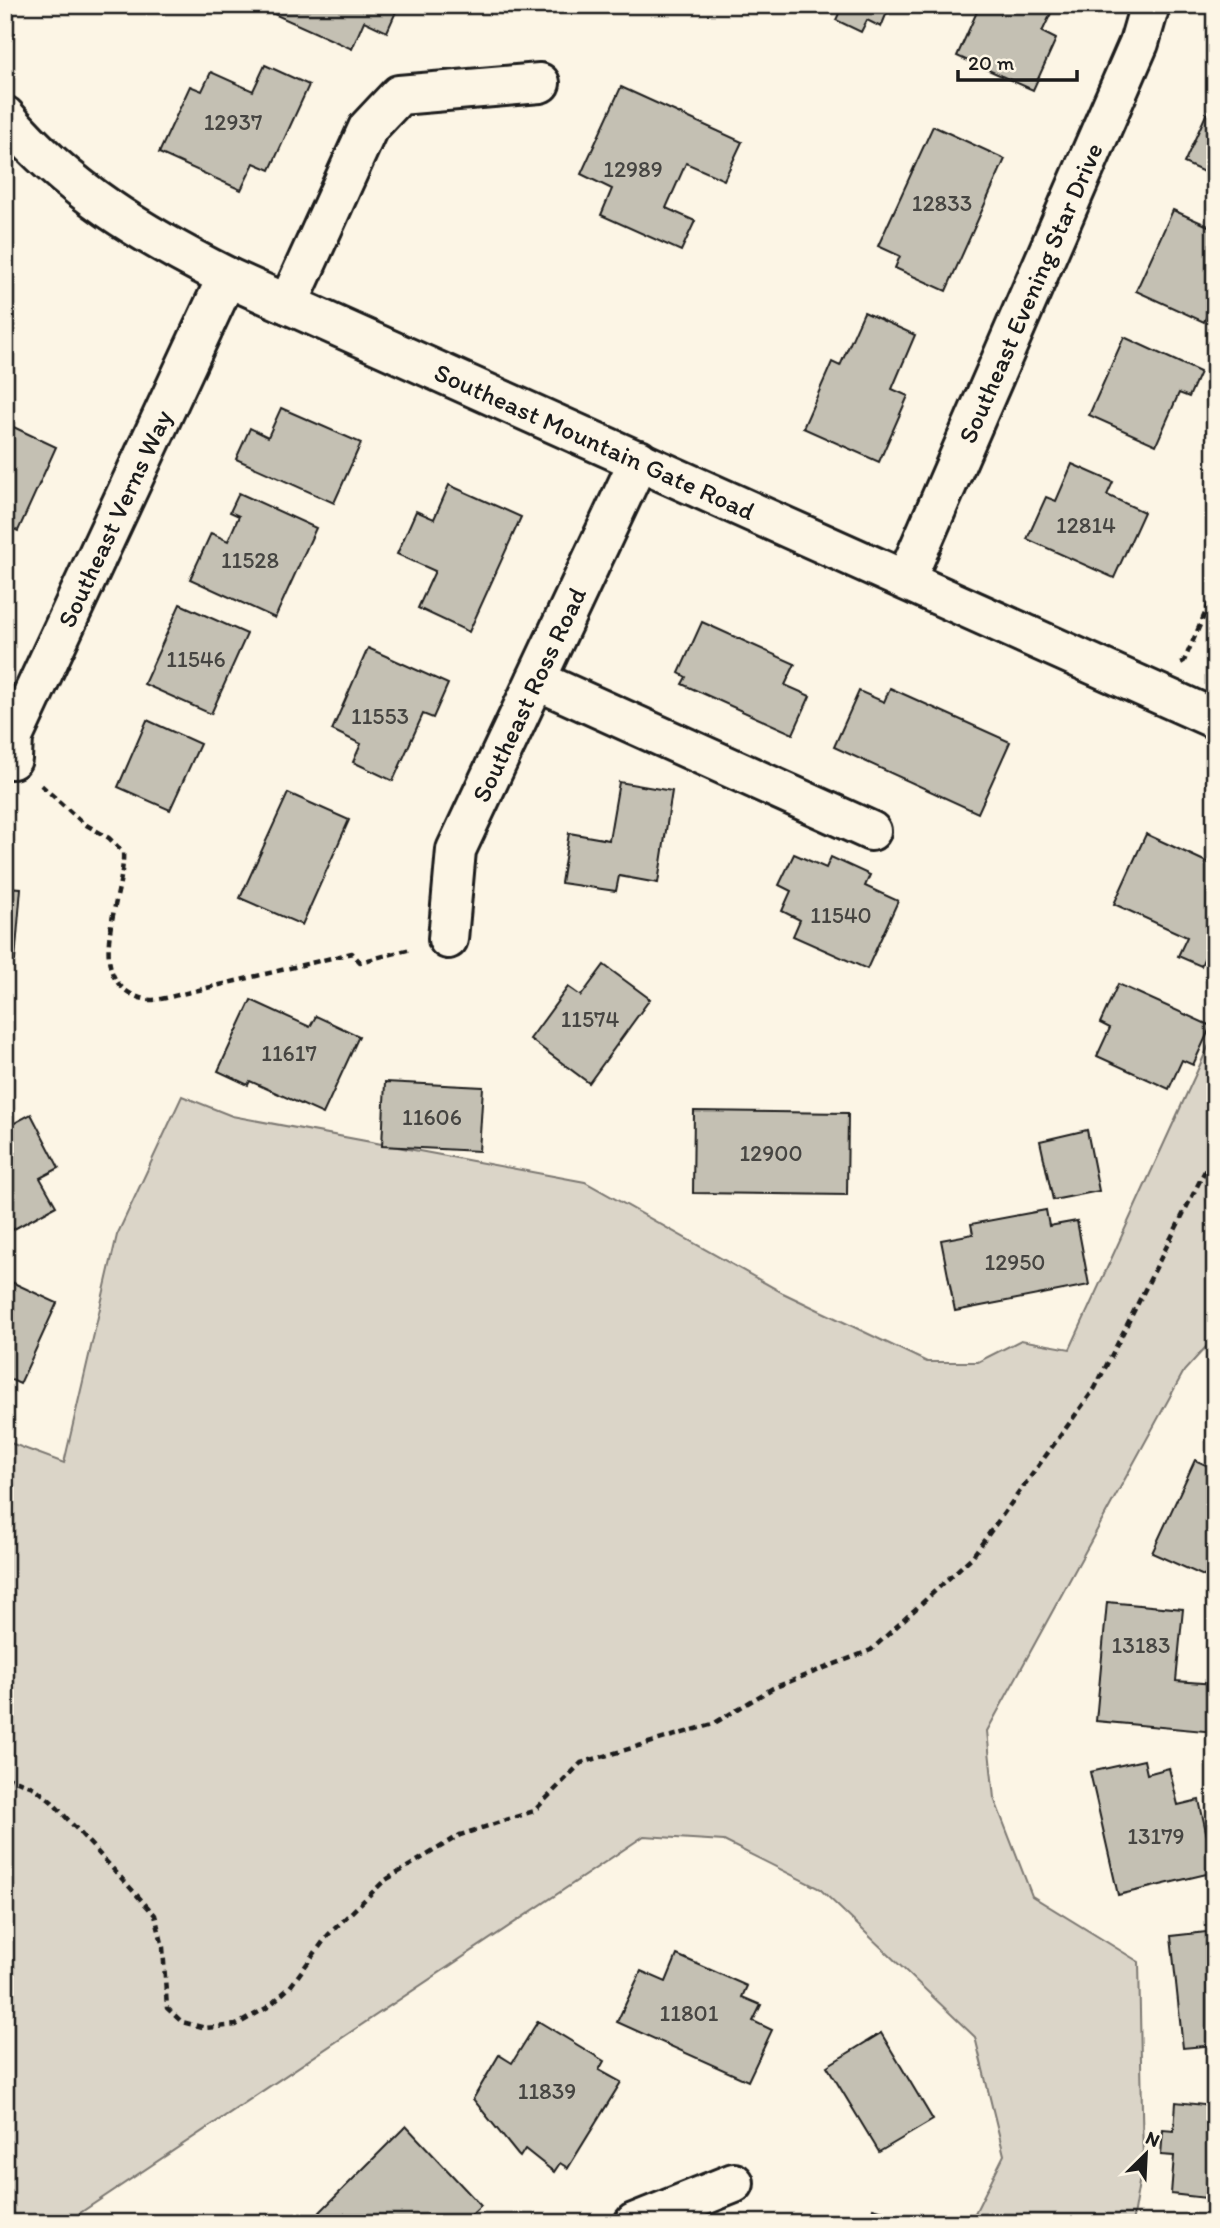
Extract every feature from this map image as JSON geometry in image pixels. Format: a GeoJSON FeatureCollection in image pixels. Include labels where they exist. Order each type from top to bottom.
{"type":"FeatureCollection","features":[{"type":"Feature","properties":{"kind":"street","name":"Southeast Evening Star Drive"},"geometry":{"type":"LineString","coordinates":[[906,579],[1139,43],[1150,5]]}},
{"type":"Feature","properties":{"kind":"street"},"geometry":{"type":"LineString","coordinates":[[288,304],[368,128],[398,95],[540,83]]}},
{"type":"Feature","properties":{"kind":"street","name":"Southeast Mountain Gate Road"},"geometry":{"type":"LineString","coordinates":[[5,116],[47,160],[104,208],[174,251],[1215,719]]}},
{"type":"Feature","properties":{"kind":"street","name":"Southeast Verns Way"},"geometry":{"type":"LineString","coordinates":[[9,759],[13,737],[227,277]]}},
{"type":"Feature","properties":{"kind":"street","name":"Southeast Ross Road"},"geometry":{"type":"LineString","coordinates":[[448,939],[456,850],[639,460]]}},
{"type":"Feature","properties":{"kind":"street"},"geometry":{"type":"LineString","coordinates":[[536,680],[871,831]]}},
{"type":"Feature","properties":{"kind":"street"},"geometry":{"type":"LineString","coordinates":[[634,2223],[734,2183]]}},
{"type":"Feature","properties":{"kind":"path"},"geometry":{"type":"LineString","coordinates":[[1141,686],[1184,661],[1215,591]]}},
{"type":"Feature","properties":{"kind":"path"},"geometry":{"type":"LineString","coordinates":[[9,759],[123,852],[108,956],[113,979],[124,990],[138,998],[151,1000],[178,995],[352,953],[360,962],[448,939]]}},
{"type":"Feature","properties":{"kind":"path"},"geometry":{"type":"LineString","coordinates":[[5,1776],[36,1788],[52,1802],[155,1914],[163,1947],[167,2008],[182,2022],[206,2028],[236,2025],[268,2007],[290,1987],[328,1935],[384,1881],[460,1835],[534,1811],[581,1763],[713,1724],[773,1688],[871,1650],[972,1557],[1095,1388],[1215,1151]]}},
{"type":"Feature","properties":{"kind":"shaded area"},"geometry":{"type":"Polygon","coordinates":[[[1215,1032],[1215,1337],[1184,1371],[987,1731],[994,1798],[1032,1896],[1139,1962],[1143,2160],[1132,2223],[970,2223],[1004,2155],[975,2037],[820,1889],[724,1841],[644,1836],[65,2223],[5,2223],[5,1441],[64,1463],[117,1235],[182,1096],[232,1116],[585,1182],[783,1293],[927,1362],[978,1362],[1021,1340],[1070,1349],[1215,1032]]]}},
{"type":"Feature","properties":{"kind":"building"},"geometry":{"type":"Polygon","coordinates":[[[267,5],[399,5],[387,32],[364,21],[352,49],[265,10],[267,5]]]}},
{"type":"Feature","properties":{"kind":"building"},"geometry":{"type":"Polygon","coordinates":[[[833,5],[890,5],[881,27],[867,20],[861,32],[836,20],[841,9],[833,5]]]}},
{"type":"Feature","properties":{"kind":"building"},"geometry":{"type":"Polygon","coordinates":[[[980,5],[1055,5],[1042,32],[1056,39],[1033,90],[957,56],[980,5]]]}},
{"type":"Feature","properties":{"kind":"building"},"geometry":{"type":"Polygon","coordinates":[[[265,65],[309,85],[270,170],[254,163],[241,190],[159,153],[190,86],[202,91],[211,72],[253,91],[265,65]]]}},
{"type":"Feature","properties":{"kind":"building"},"geometry":{"type":"Polygon","coordinates":[[[621,87],[742,142],[724,180],[686,163],[666,208],[695,221],[681,251],[601,215],[612,189],[581,174],[621,87]]]}},
{"type":"Feature","properties":{"kind":"building"},"geometry":{"type":"Polygon","coordinates":[[[1215,95],[1215,177],[1184,163],[1215,95]]]}},
{"type":"Feature","properties":{"kind":"building"},"geometry":{"type":"Polygon","coordinates":[[[933,126],[1005,159],[946,291],[895,268],[900,256],[878,246],[933,126]]]}},
{"type":"Feature","properties":{"kind":"building"},"geometry":{"type":"Polygon","coordinates":[[[1173,210],[1215,229],[1215,298],[1204,322],[1136,291],[1173,210]]]}},
{"type":"Feature","properties":{"kind":"building"},"geometry":{"type":"Polygon","coordinates":[[[864,312],[915,335],[892,389],[908,396],[879,462],[803,428],[832,362],[840,366],[864,312]]]}},
{"type":"Feature","properties":{"kind":"building"},"geometry":{"type":"Polygon","coordinates":[[[1124,337],[1200,372],[1189,397],[1179,393],[1156,445],[1089,415],[1124,337]]]}},
{"type":"Feature","properties":{"kind":"building"},"geometry":{"type":"Polygon","coordinates":[[[281,408],[361,443],[334,503],[236,459],[250,428],[268,437],[281,408]]]}},
{"type":"Feature","properties":{"kind":"building"},"geometry":{"type":"Polygon","coordinates":[[[5,423],[56,447],[18,531],[5,525],[5,423]]]}},
{"type":"Feature","properties":{"kind":"building"},"geometry":{"type":"Polygon","coordinates":[[[1072,464],[1113,482],[1107,495],[1144,512],[1114,578],[1027,539],[1046,497],[1056,501],[1072,464]]]}},
{"type":"Feature","properties":{"kind":"building"},"geometry":{"type":"Polygon","coordinates":[[[449,485],[521,517],[469,632],[418,608],[435,571],[397,554],[416,511],[434,519],[449,485]]]}},
{"type":"Feature","properties":{"kind":"building"},"geometry":{"type":"Polygon","coordinates":[[[239,493],[316,528],[275,618],[190,579],[211,533],[228,541],[239,516],[230,512],[239,493]]]}},
{"type":"Feature","properties":{"kind":"building"},"geometry":{"type":"Polygon","coordinates":[[[180,604],[247,634],[211,714],[144,684],[180,604]]]}},
{"type":"Feature","properties":{"kind":"building"},"geometry":{"type":"Polygon","coordinates":[[[702,622],[795,664],[785,685],[810,696],[793,734],[682,684],[686,677],[679,673],[702,622]]]}},
{"type":"Feature","properties":{"kind":"building"},"geometry":{"type":"Polygon","coordinates":[[[368,648],[448,684],[433,718],[423,714],[393,781],[353,762],[361,744],[332,730],[368,648]]]}},
{"type":"Feature","properties":{"kind":"building"},"geometry":{"type":"Polygon","coordinates":[[[890,688],[1010,742],[978,813],[834,747],[859,691],[884,702],[890,688]]]}},
{"type":"Feature","properties":{"kind":"building"},"geometry":{"type":"Polygon","coordinates":[[[147,720],[200,744],[170,810],[118,787],[147,720]]]}},
{"type":"Feature","properties":{"kind":"building"},"geometry":{"type":"Polygon","coordinates":[[[619,782],[672,791],[658,883],[619,876],[616,891],[561,883],[569,833],[609,840],[619,782]]]}},
{"type":"Feature","properties":{"kind":"building"},"geometry":{"type":"Polygon","coordinates":[[[288,793],[349,820],[302,925],[240,898],[288,793]]]}},
{"type":"Feature","properties":{"kind":"building"},"geometry":{"type":"Polygon","coordinates":[[[1146,834],[1215,866],[1215,949],[1209,947],[1201,966],[1178,956],[1187,937],[1114,904],[1146,834]]]}},
{"type":"Feature","properties":{"kind":"building"},"geometry":{"type":"Polygon","coordinates":[[[794,854],[826,868],[831,857],[870,875],[865,886],[898,901],[867,969],[793,936],[800,920],[782,911],[791,891],[779,885],[794,854]]]}},
{"type":"Feature","properties":{"kind":"building"},"geometry":{"type":"Polygon","coordinates":[[[5,887],[21,888],[15,961],[5,960],[5,887]]]}},
{"type":"Feature","properties":{"kind":"building"},"geometry":{"type":"Polygon","coordinates":[[[604,965],[650,999],[589,1083],[530,1039],[568,987],[581,996],[604,965]]]}},
{"type":"Feature","properties":{"kind":"building"},"geometry":{"type":"Polygon","coordinates":[[[1118,984],[1211,1026],[1193,1065],[1182,1060],[1169,1089],[1097,1056],[1110,1028],[1100,1023],[1118,984]]]}},
{"type":"Feature","properties":{"kind":"building"},"geometry":{"type":"Polygon","coordinates":[[[251,1000],[310,1027],[316,1016],[359,1036],[323,1114],[250,1081],[248,1085],[218,1071],[251,1000]]]}},
{"type":"Feature","properties":{"kind":"building"},"geometry":{"type":"Polygon","coordinates":[[[385,1082],[483,1087],[479,1151],[382,1146],[385,1082]]]}},
{"type":"Feature","properties":{"kind":"building"},"geometry":{"type":"Polygon","coordinates":[[[694,1111],[848,1113],[847,1195],[693,1193],[694,1111]]]}},
{"type":"Feature","properties":{"kind":"building"},"geometry":{"type":"Polygon","coordinates":[[[31,1114],[59,1168],[40,1178],[56,1206],[5,1234],[5,1128],[31,1114]]]}},
{"type":"Feature","properties":{"kind":"building"},"geometry":{"type":"Polygon","coordinates":[[[1087,1130],[1099,1191],[1053,1200],[1040,1141],[1087,1130]]]}},
{"type":"Feature","properties":{"kind":"building"},"geometry":{"type":"Polygon","coordinates":[[[1046,1210],[1049,1226],[1077,1221],[1089,1285],[955,1311],[941,1240],[973,1234],[971,1224],[1046,1210]]]}},
{"type":"Feature","properties":{"kind":"building"},"geometry":{"type":"Polygon","coordinates":[[[5,1279],[57,1303],[20,1384],[5,1377],[5,1279]]]}},
{"type":"Feature","properties":{"kind":"building"},"geometry":{"type":"Polygon","coordinates":[[[1195,1460],[1215,1469],[1215,1581],[1152,1553],[1195,1460]]]}},
{"type":"Feature","properties":{"kind":"building"},"geometry":{"type":"Polygon","coordinates":[[[1107,1602],[1183,1609],[1176,1681],[1215,1684],[1215,1732],[1096,1721],[1107,1602]]]}},
{"type":"Feature","properties":{"kind":"building"},"geometry":{"type":"Polygon","coordinates":[[[1144,1760],[1147,1774],[1169,1768],[1178,1805],[1199,1800],[1215,1872],[1118,1895],[1090,1772],[1144,1760]]]}},
{"type":"Feature","properties":{"kind":"building"},"geometry":{"type":"Polygon","coordinates":[[[1215,1931],[1215,2045],[1183,2048],[1171,1936],[1215,1931]]]}},
{"type":"Feature","properties":{"kind":"building"},"geometry":{"type":"Polygon","coordinates":[[[677,1955],[747,1986],[742,1997],[761,2005],[753,2021],[772,2030],[748,2081],[617,2022],[641,1971],[666,1982],[677,1955]]]}},
{"type":"Feature","properties":{"kind":"building"},"geometry":{"type":"Polygon","coordinates":[[[538,2021],[604,2061],[599,2070],[621,2082],[568,2168],[560,2163],[554,2172],[525,2149],[520,2157],[473,2099],[499,2055],[512,2063],[538,2021]]]}},
{"type":"Feature","properties":{"kind":"building"},"geometry":{"type":"Polygon","coordinates":[[[881,2033],[933,2120],[879,2152],[827,2066],[881,2033]]]}},
{"type":"Feature","properties":{"kind":"building"},"geometry":{"type":"Polygon","coordinates":[[[1214,2095],[1215,2199],[1171,2194],[1174,2156],[1161,2155],[1163,2130],[1174,2131],[1176,2102],[1213,2106],[1214,2095]]]}},
{"type":"Feature","properties":{"kind":"building"},"geometry":{"type":"Polygon","coordinates":[[[406,2126],[481,2206],[463,2223],[329,2223],[320,2212],[406,2126]]]}},
{"type":"Feature","properties":{"kind":"building"},"geometry":{"type":"Polygon","coordinates":[[[873,2208],[925,2223],[869,2223],[873,2208]]]}}]}
